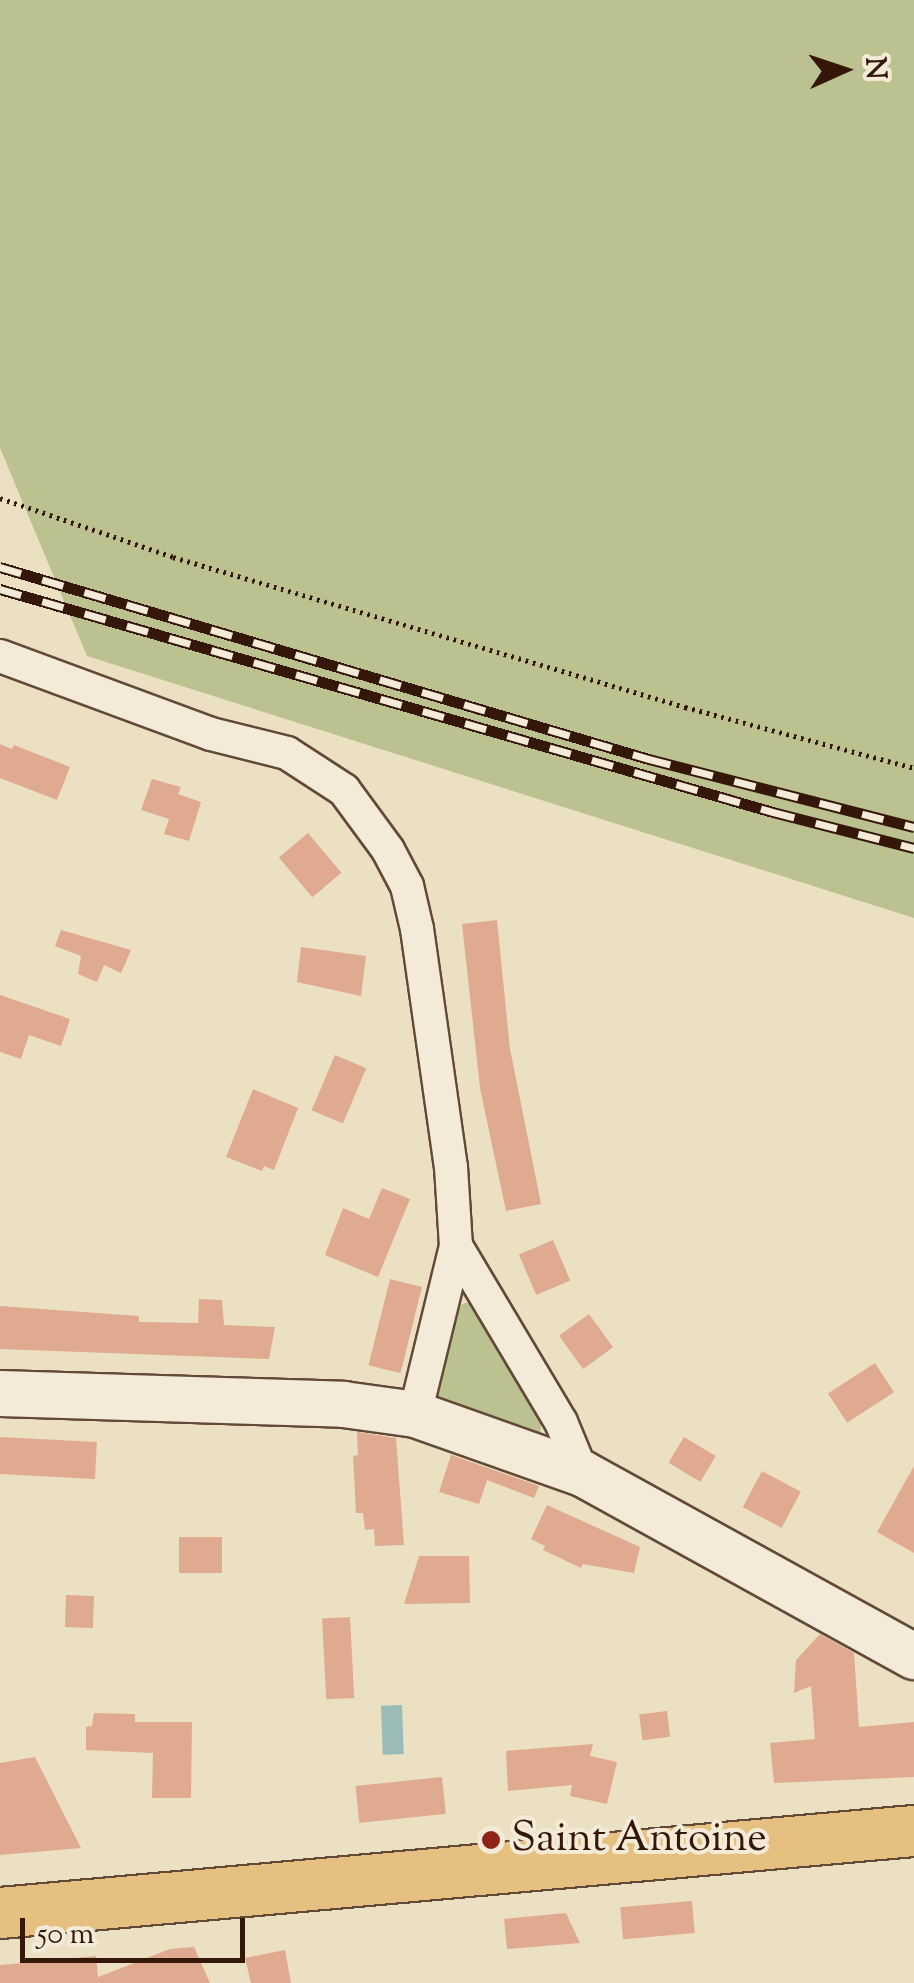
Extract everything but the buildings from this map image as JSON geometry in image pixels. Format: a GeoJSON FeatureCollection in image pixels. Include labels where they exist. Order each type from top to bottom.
{"type":"FeatureCollection","features":[{"type":"Feature","properties":{"kind":"main road"},"geometry":{"type":"LineString","coordinates":[[0,1913],[914,1831]]}},
{"type":"Feature","properties":{"kind":"street"},"geometry":{"type":"LineString","coordinates":[[0,656],[212,734],[287,752],[344,790],[366,816],[407,886],[417,929],[452,1167],[456,1246],[415,1414]]}},
{"type":"Feature","properties":{"kind":"street"},"geometry":{"type":"LineString","coordinates":[[456,1246],[561,1422],[582,1473]]}},
{"type":"Feature","properties":{"kind":"street"},"geometry":{"type":"LineString","coordinates":[[0,1393],[344,1404],[415,1414],[582,1473],[914,1656]]}},
{"type":"Feature","properties":{"kind":"path"},"geometry":{"type":"LineString","coordinates":[[0,498],[173,557],[685,707],[914,768]]}},
{"type":"Feature","properties":{"kind":"green space"},"geometry":{"type":"Polygon","coordinates":[[[0,0],[914,0],[914,918],[87,656],[0,448],[0,0]]]}},
{"type":"Feature","properties":{"kind":"green space"},"geometry":{"type":"Polygon","coordinates":[[[474,1303],[542,1415],[540,1437],[437,1399],[451,1326],[457,1307],[474,1303]]]}},
{"type":"Feature","properties":{"kind":"water"},"geometry":{"type":"Polygon","coordinates":[[[402,1705],[404,1754],[383,1755],[381,1706],[402,1705]]]}},
{"type":"Feature","properties":{"kind":"railway"},"geometry":{"type":"LineString","coordinates":[[0,567],[649,759],[914,827]]}},
{"type":"Feature","properties":{"kind":"railway"},"geometry":{"type":"LineString","coordinates":[[0,589],[773,812],[914,848]]}},
{"type":"Feature","properties":{"kind":"place","name":"Saint Antoine"},"geometry":{"type":"Point","coordinates":[491,1840]}}]}
